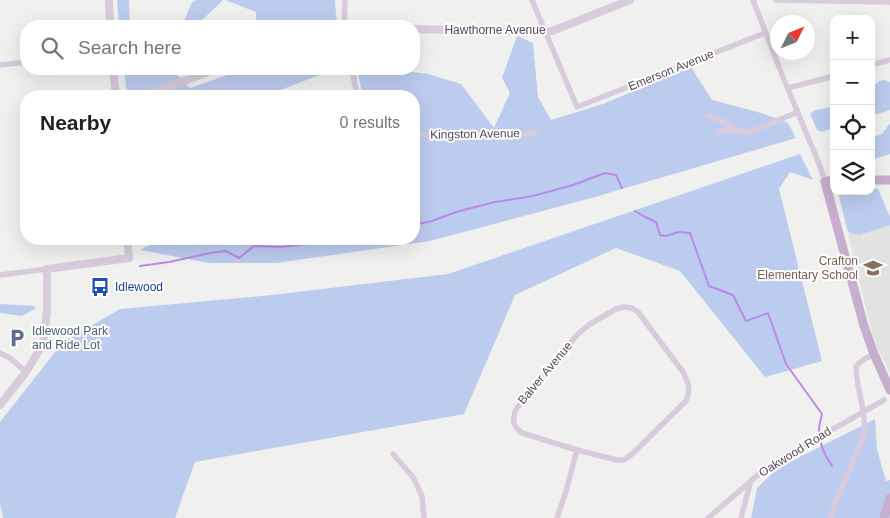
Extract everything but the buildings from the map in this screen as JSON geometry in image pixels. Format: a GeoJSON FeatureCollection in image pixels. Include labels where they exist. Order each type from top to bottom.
{"type":"FeatureCollection","features":[{"type":"Feature","properties":{"kind":"main road"},"geometry":{"type":"LineString","coordinates":[[875,180],[890,180]]}},
{"type":"Feature","properties":{"kind":"main road"},"geometry":{"type":"LineString","coordinates":[[829,181],[864,326],[890,390]]}},
{"type":"Feature","properties":{"kind":"main road"},"geometry":{"type":"LineString","coordinates":[[884,518],[890,498]]}},
{"type":"Feature","properties":{"kind":"street"},"geometry":{"type":"LineString","coordinates":[[109,0],[110,20]]}},
{"type":"Feature","properties":{"kind":"street"},"geometry":{"type":"LineString","coordinates":[[344,20],[345,0]]}},
{"type":"Feature","properties":{"kind":"street"},"geometry":{"type":"LineString","coordinates":[[532,0],[545,32]]}},
{"type":"Feature","properties":{"kind":"street","name":"Hawthorne Avenue"},"geometry":{"type":"LineString","coordinates":[[420,29],[545,32],[552,31],[630,0]]}},
{"type":"Feature","properties":{"kind":"street"},"geometry":{"type":"LineString","coordinates":[[753,0],[801,121],[820,166],[829,181]]}},
{"type":"Feature","properties":{"kind":"street"},"geometry":{"type":"LineString","coordinates":[[776,0],[890,2]]}},
{"type":"Feature","properties":{"kind":"street","name":"Emerson Avenue"},"geometry":{"type":"LineString","coordinates":[[545,32],[577,107],[765,33]]}},
{"type":"Feature","properties":{"kind":"street"},"geometry":{"type":"LineString","coordinates":[[875,64],[890,60]]}},
{"type":"Feature","properties":{"kind":"street"},"geometry":{"type":"LineString","coordinates":[[0,65],[20,63]]}},
{"type":"Feature","properties":{"kind":"street"},"geometry":{"type":"LineString","coordinates":[[114,75],[115,90]]}},
{"type":"Feature","properties":{"kind":"street"},"geometry":{"type":"LineString","coordinates":[[160,90],[200,75]]}},
{"type":"Feature","properties":{"kind":"street"},"geometry":{"type":"LineString","coordinates":[[353,75],[356,90]]}},
{"type":"Feature","properties":{"kind":"street"},"geometry":{"type":"LineString","coordinates":[[788,88],[830,77]]}},
{"type":"Feature","properties":{"kind":"street"},"geometry":{"type":"LineString","coordinates":[[718,132],[750,132],[798,112]]}},
{"type":"Feature","properties":{"kind":"street"},"geometry":{"type":"LineString","coordinates":[[708,116],[720,120],[739,132]]}},
{"type":"Feature","properties":{"kind":"street","name":"Kingston Avenue"},"geometry":{"type":"LineString","coordinates":[[420,135],[536,133]]}},
{"type":"Feature","properties":{"kind":"street"},"geometry":{"type":"LineString","coordinates":[[0,275],[132,258],[129,245]]}},
{"type":"Feature","properties":{"kind":"street"},"geometry":{"type":"LineString","coordinates":[[0,404],[26,372],[44,344],[47,310],[47,269]]}},
{"type":"Feature","properties":{"kind":"street","name":"Balver Avenue"},"geometry":{"type":"LineString","coordinates":[[632,308],[638,312],[683,372],[688,382],[689,392],[686,401],[624,460],[577,450],[522,433],[516,428],[513,418],[516,408],[577,335],[590,324],[616,309],[632,308]]}},
{"type":"Feature","properties":{"kind":"street"},"geometry":{"type":"LineString","coordinates":[[0,353],[10,358],[26,372]]}},
{"type":"Feature","properties":{"kind":"street"},"geometry":{"type":"LineString","coordinates":[[831,518],[836,501],[864,436],[865,429],[856,366],[874,354]]}},
{"type":"Feature","properties":{"kind":"street","name":"Oakwood Road"},"geometry":{"type":"LineString","coordinates":[[708,518],[751,480],[776,462],[887,399]]}},
{"type":"Feature","properties":{"kind":"street"},"geometry":{"type":"LineString","coordinates":[[557,518],[577,450]]}},
{"type":"Feature","properties":{"kind":"street"},"geometry":{"type":"LineString","coordinates":[[394,454],[413,477],[422,496],[424,518]]}},
{"type":"Feature","properties":{"kind":"street"},"geometry":{"type":"LineString","coordinates":[[741,518],[751,480]]}},
{"type":"Feature","properties":{"kind":"shaded area"},"geometry":{"type":"Polygon","coordinates":[[[117,0],[129,0],[130,20],[119,20],[117,0]]]}},
{"type":"Feature","properties":{"kind":"shaded area"},"geometry":{"type":"Polygon","coordinates":[[[196,0],[223,0],[202,20],[184,20],[191,4],[196,0]]]}},
{"type":"Feature","properties":{"kind":"shaded area"},"geometry":{"type":"Polygon","coordinates":[[[225,0],[335,0],[337,20],[256,20],[256,12],[225,0]]]}},
{"type":"Feature","properties":{"kind":"shaded area"},"geometry":{"type":"Polygon","coordinates":[[[517,36],[533,43],[538,97],[551,120],[603,104],[691,67],[712,100],[761,113],[788,123],[796,138],[595,197],[420,242],[420,90],[362,90],[358,75],[420,75],[420,73],[461,84],[494,128],[510,93],[502,78],[517,36]]]}},
{"type":"Feature","properties":{"kind":"shaded area"},"geometry":{"type":"Polygon","coordinates":[[[125,75],[177,75],[190,88],[228,75],[319,75],[281,90],[128,90],[126,88],[125,75]]]}},
{"type":"Feature","properties":{"kind":"shaded area"},"geometry":{"type":"Polygon","coordinates":[[[879,81],[890,82],[890,110],[875,115],[875,84],[879,81]]]}},
{"type":"Feature","properties":{"kind":"shaded area"},"geometry":{"type":"Polygon","coordinates":[[[830,107],[830,129],[821,132],[817,130],[810,114],[813,111],[830,107]]]}},
{"type":"Feature","properties":{"kind":"shaded area"},"geometry":{"type":"Polygon","coordinates":[[[890,123],[890,154],[875,159],[875,137],[882,134],[890,123]]]}},
{"type":"Feature","properties":{"kind":"shaded area"},"geometry":{"type":"Polygon","coordinates":[[[800,154],[813,180],[790,172],[779,189],[822,361],[765,377],[680,271],[616,248],[515,295],[464,414],[195,462],[175,518],[3,518],[0,504],[0,422],[63,342],[120,309],[272,295],[448,274],[800,154]]]}},
{"type":"Feature","properties":{"kind":"shaded area","name":"Crafton Elementary School"},"geometry":{"type":"Polygon","coordinates":[[[875,189],[878,189],[890,217],[890,373],[872,333],[839,195],[875,195],[875,189]]]}},
{"type":"Feature","properties":{"kind":"shaded area"},"geometry":{"type":"Polygon","coordinates":[[[875,189],[878,189],[890,217],[890,225],[859,235],[848,232],[839,195],[875,195],[875,189]]]}},
{"type":"Feature","properties":{"kind":"shaded area"},"geometry":{"type":"Polygon","coordinates":[[[150,245],[402,245],[276,263],[209,263],[140,250],[150,245]]]}},
{"type":"Feature","properties":{"kind":"shaded area"},"geometry":{"type":"Polygon","coordinates":[[[0,304],[35,306],[35,309],[22,316],[0,313],[0,304]]]}},
{"type":"Feature","properties":{"kind":"shaded area"},"geometry":{"type":"Polygon","coordinates":[[[875,419],[877,449],[886,481],[890,480],[890,518],[751,518],[757,488],[778,468],[875,419]]]}},
{"type":"Feature","properties":{"kind":"waterway"},"geometry":{"type":"LineString","coordinates":[[420,224],[495,202],[533,196],[573,185],[605,173],[616,175],[622,188]]}},
{"type":"Feature","properties":{"kind":"waterway"},"geometry":{"type":"LineString","coordinates":[[635,211],[656,222],[660,235],[666,236],[679,232],[690,233],[709,286],[733,295],[746,321],[768,313],[786,364],[822,414],[819,435],[825,454],[832,466]]}},
{"type":"Feature","properties":{"kind":"waterway"},"geometry":{"type":"LineString","coordinates":[[140,266],[226,251],[239,258],[254,246],[280,247],[299,245]]}},
{"type":"Feature","properties":{"kind":"place","name":"Crafton Elementary School"},"geometry":{"type":"Point","coordinates":[873,268]}},
{"type":"Feature","properties":{"kind":"place","name":"Idlewood"},"geometry":{"type":"Point","coordinates":[100,287]}},
{"type":"Feature","properties":{"kind":"place","name":"Idlewood Park and Ride Lot"},"geometry":{"type":"Point","coordinates":[17,338]}}]}
